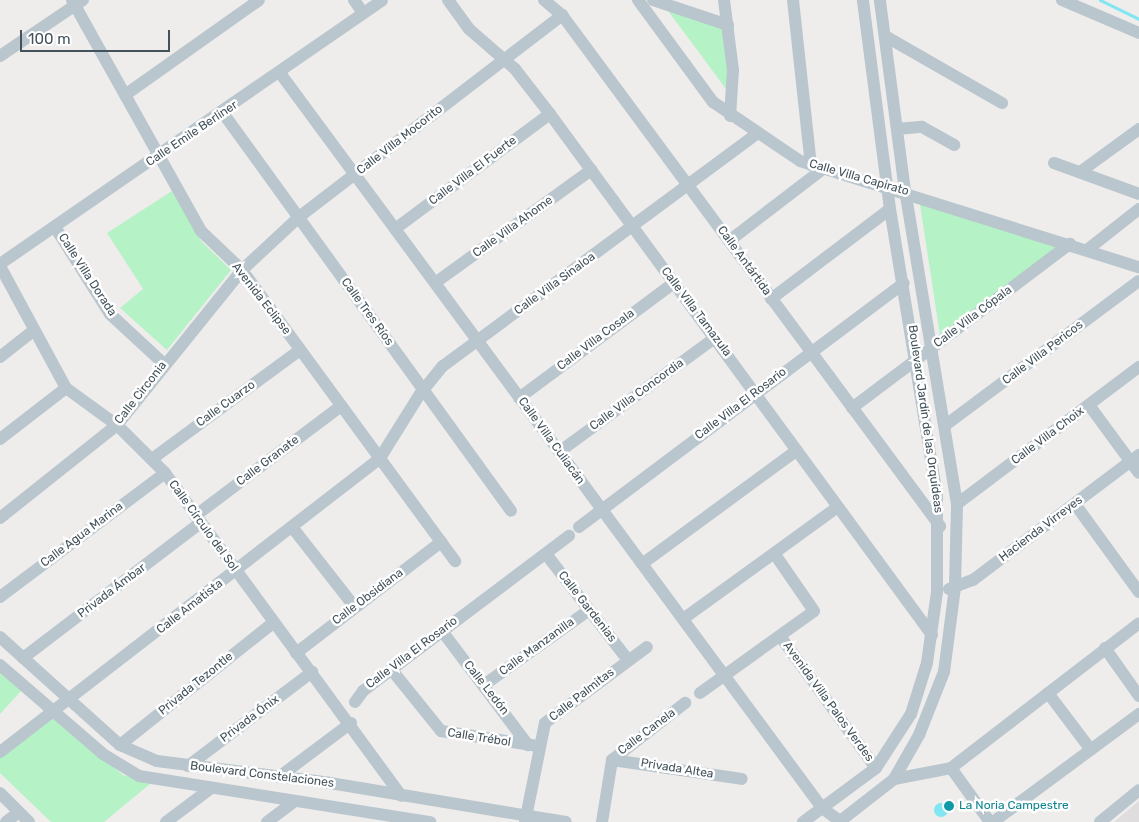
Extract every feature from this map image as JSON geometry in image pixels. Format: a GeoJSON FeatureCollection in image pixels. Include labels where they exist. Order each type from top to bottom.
{"type":"FeatureCollection","features":[{"type":"Feature","properties":{"kind":"street"},"geometry":{"type":"LineString","coordinates":[[125,94],[259,0]]}},
{"type":"Feature","properties":{"kind":"street"},"geometry":{"type":"LineString","coordinates":[[354,0],[363,14]]}},
{"type":"Feature","properties":{"kind":"street","name":"Calle Emile Berliner"},"geometry":{"type":"LineString","coordinates":[[0,265],[223,113],[382,0]]}},
{"type":"Feature","properties":{"kind":"street","name":"Calle Villa Tamazula"},"geometry":{"type":"LineString","coordinates":[[448,0],[469,29],[506,59],[550,114],[756,392],[932,635]]}},
{"type":"Feature","properties":{"kind":"street","name":"Calle Antártida"},"geometry":{"type":"LineString","coordinates":[[544,0],[562,15],[940,526]]}},
{"type":"Feature","properties":{"kind":"street","name":"Calle Villa Capirato"},"geometry":{"type":"LineString","coordinates":[[638,0],[713,102],[756,134],[811,165],[887,184],[1139,268]]}},
{"type":"Feature","properties":{"kind":"street"},"geometry":{"type":"LineString","coordinates":[[653,0],[728,25]]}},
{"type":"Feature","properties":{"kind":"street"},"geometry":{"type":"LineString","coordinates":[[724,0],[733,70],[730,116]]}},
{"type":"Feature","properties":{"kind":"street"},"geometry":{"type":"LineString","coordinates":[[793,0],[811,165]]}},
{"type":"Feature","properties":{"kind":"street","name":"Boulevard Jardín de las Orquídeas"},"geometry":{"type":"LineString","coordinates":[[803,822],[876,768],[911,714],[932,635],[937,592],[940,526],[904,283],[890,209],[863,0]]}},
{"type":"Feature","properties":{"kind":"street","name":"Boulevard Jardín de las Orquídeas"},"geometry":{"type":"LineString","coordinates":[[840,821],[894,780],[926,721],[944,672],[955,587],[957,504],[947,424],[905,191],[880,0]]}},
{"type":"Feature","properties":{"kind":"street"},"geometry":{"type":"LineString","coordinates":[[1062,0],[1139,33]]}},
{"type":"Feature","properties":{"kind":"street"},"geometry":{"type":"LineString","coordinates":[[0,56],[77,2]]}},
{"type":"Feature","properties":{"kind":"street","name":"Avenida Eclipse"},"geometry":{"type":"LineString","coordinates":[[77,2],[125,94],[201,231],[242,270],[455,561]]}},
{"type":"Feature","properties":{"kind":"street","name":"Calle Villa Mocorito"},"geometry":{"type":"LineString","coordinates":[[242,270],[299,217],[562,15]]}},
{"type":"Feature","properties":{"kind":"street"},"geometry":{"type":"LineString","coordinates":[[885,36],[1002,103]]}},
{"type":"Feature","properties":{"kind":"street","name":"Calle Villa Culiacán"},"geometry":{"type":"LineString","coordinates":[[280,73],[822,808],[840,821]]}},
{"type":"Feature","properties":{"kind":"street","name":"Calle Tres Ríos"},"geometry":{"type":"LineString","coordinates":[[223,113],[424,388],[511,511]]}},
{"type":"Feature","properties":{"kind":"street","name":"Calle Villa El Fuerte"},"geometry":{"type":"LineString","coordinates":[[395,229],[550,114]]}},
{"type":"Feature","properties":{"kind":"street"},"geometry":{"type":"LineString","coordinates":[[897,128],[922,127],[954,145]]}},
{"type":"Feature","properties":{"kind":"street"},"geometry":{"type":"LineString","coordinates":[[1080,172],[1139,129]]}},
{"type":"Feature","properties":{"kind":"street","name":"Calle Villa Sinaloa"},"geometry":{"type":"LineString","coordinates":[[380,458],[424,388],[443,366],[756,134]]}},
{"type":"Feature","properties":{"kind":"street"},"geometry":{"type":"LineString","coordinates":[[1054,163],[1139,194]]}},
{"type":"Feature","properties":{"kind":"street"},"geometry":{"type":"LineString","coordinates":[[729,241],[824,168]]}},
{"type":"Feature","properties":{"kind":"street","name":"Calle Villa Ahome"},"geometry":{"type":"LineString","coordinates":[[435,283],[591,170]]}},
{"type":"Feature","properties":{"kind":"street"},"geometry":{"type":"LineString","coordinates":[[771,299],[890,209]]}},
{"type":"Feature","properties":{"kind":"street"},"geometry":{"type":"LineString","coordinates":[[1087,250],[1139,209]]}},
{"type":"Feature","properties":{"kind":"street","name":"Calle Villa Dorada"},"geometry":{"type":"LineString","coordinates":[[55,227],[110,314],[163,363]]}},
{"type":"Feature","properties":{"kind":"street","name":"Calle Villa Cópala"},"geometry":{"type":"LineString","coordinates":[[852,408],[1070,244]]}},
{"type":"Feature","properties":{"kind":"street","name":"Calle Círculo del Sol"},"geometry":{"type":"LineString","coordinates":[[0,265],[33,331],[66,388],[117,425],[164,473],[273,623],[351,723],[402,796]]}},
{"type":"Feature","properties":{"kind":"street","name":"Calle Circonia"},"geometry":{"type":"LineString","coordinates":[[0,518],[117,425],[163,363],[242,270]]}},
{"type":"Feature","properties":{"kind":"street","name":"Calle Villa Pericos"},"geometry":{"type":"LineString","coordinates":[[947,424],[1139,281]]}},
{"type":"Feature","properties":{"kind":"street","name":"Calle Villa Cosala"},"geometry":{"type":"LineString","coordinates":[[519,398],[674,283]]}},
{"type":"Feature","properties":{"kind":"street","name":"Calle Villa El Rosario"},"geometry":{"type":"LineString","coordinates":[[579,527],[756,392],[904,283]]}},
{"type":"Feature","properties":{"kind":"street"},"geometry":{"type":"LineString","coordinates":[[0,357],[33,331]]}},
{"type":"Feature","properties":{"kind":"street","name":"Calle Villa Concordia"},"geometry":{"type":"LineString","coordinates":[[559,452],[715,338]]}},
{"type":"Feature","properties":{"kind":"street","name":"Calle Cuarzo"},"geometry":{"type":"LineString","coordinates":[[152,459],[300,350]]}},
{"type":"Feature","properties":{"kind":"street","name":"Calle Villa Choix"},"geometry":{"type":"LineString","coordinates":[[957,504],[1139,368]]}},
{"type":"Feature","properties":{"kind":"street"},"geometry":{"type":"LineString","coordinates":[[0,439],[66,388]]}},
{"type":"Feature","properties":{"kind":"street"},"geometry":{"type":"LineString","coordinates":[[1089,405],[1135,458],[1139,473]]}},
{"type":"Feature","properties":{"kind":"street","name":"Calle Granate"},"geometry":{"type":"LineString","coordinates":[[198,520],[342,406]]}},
{"type":"Feature","properties":{"kind":"street"},"geometry":{"type":"LineString","coordinates":[[642,564],[797,450]]}},
{"type":"Feature","properties":{"kind":"street","name":"Calle Amatista"},"geometry":{"type":"LineString","coordinates":[[0,752],[380,458]]}},
{"type":"Feature","properties":{"kind":"street","name":"Hacienda Virreyes"},"geometry":{"type":"LineString","coordinates":[[937,592],[973,580],[1135,458]]}},
{"type":"Feature","properties":{"kind":"street","name":"Calle Agua Marina"},"geometry":{"type":"LineString","coordinates":[[0,597],[164,473]]}},
{"type":"Feature","properties":{"kind":"street"},"geometry":{"type":"LineString","coordinates":[[1075,504],[1139,592]]}},
{"type":"Feature","properties":{"kind":"street"},"geometry":{"type":"LineString","coordinates":[[682,619],[838,507]]}},
{"type":"Feature","properties":{"kind":"street","name":"Privada Ámbar"},"geometry":{"type":"LineString","coordinates":[[23,658],[198,520]]}},
{"type":"Feature","properties":{"kind":"street"},"geometry":{"type":"LineString","coordinates":[[292,527],[354,606]]}},
{"type":"Feature","properties":{"kind":"street","name":"Calle Villa El Rosario"},"geometry":{"type":"LineString","coordinates":[[355,702],[391,669],[569,536]]}},
{"type":"Feature","properties":{"kind":"street","name":"Calle Obsidiana"},"geometry":{"type":"LineString","coordinates":[[296,652],[354,606],[442,542]]}},
{"type":"Feature","properties":{"kind":"street"},"geometry":{"type":"LineString","coordinates":[[700,693],[814,611],[774,553]]}},
{"type":"Feature","properties":{"kind":"street","name":"Calle Gardenias"},"geometry":{"type":"LineString","coordinates":[[546,554],[628,660]]}},
{"type":"Feature","properties":{"kind":"street","name":"Calle Manzanilla"},"geometry":{"type":"LineString","coordinates":[[484,685],[589,610]]}},
{"type":"Feature","properties":{"kind":"street","name":"Privada Tezontle"},"geometry":{"type":"LineString","coordinates":[[120,745],[273,623]]}},
{"type":"Feature","properties":{"kind":"street"},"geometry":{"type":"LineString","coordinates":[[894,780],[951,768],[1139,623]]}},
{"type":"Feature","properties":{"kind":"street","name":"Calle Ledón"},"geometry":{"type":"LineString","coordinates":[[442,631],[533,746]]}},
{"type":"Feature","properties":{"kind":"street","name":"Avenida Villa Palos Verdes"},"geometry":{"type":"LineString","coordinates":[[780,636],[876,768]]}},
{"type":"Feature","properties":{"kind":"street","name":"Boulevard Constelaciones"},"geometry":{"type":"LineString","coordinates":[[0,637],[23,658],[60,706],[140,776],[210,789],[387,814],[430,822]]}},
{"type":"Feature","properties":{"kind":"street","name":"Calle Palmitas"},"geometry":{"type":"LineString","coordinates":[[525,819],[533,746],[542,729],[551,717],[647,646]]}},
{"type":"Feature","properties":{"kind":"street"},"geometry":{"type":"LineString","coordinates":[[1105,648],[1139,696]]}},
{"type":"Feature","properties":{"kind":"street","name":"Boulevard Constelaciones"},"geometry":{"type":"LineString","coordinates":[[0,665],[120,745],[157,761],[330,783],[525,819],[566,822]]}},
{"type":"Feature","properties":{"kind":"street","name":"Calle Trébol"},"geometry":{"type":"LineString","coordinates":[[391,669],[441,731],[533,746]]}},
{"type":"Feature","properties":{"kind":"street","name":"Privada Ónix"},"geometry":{"type":"LineString","coordinates":[[188,766],[312,672]]}},
{"type":"Feature","properties":{"kind":"street"},"geometry":{"type":"LineString","coordinates":[[1048,693],[1091,750]]}},
{"type":"Feature","properties":{"kind":"street","name":"Calle Canela"},"geometry":{"type":"LineString","coordinates":[[602,822],[612,760],[685,703]]}},
{"type":"Feature","properties":{"kind":"street"},"geometry":{"type":"LineString","coordinates":[[951,768],[992,822],[1139,714]]}},
{"type":"Feature","properties":{"kind":"street"},"geometry":{"type":"LineString","coordinates":[[279,777],[351,723]]}},
{"type":"Feature","properties":{"kind":"street","name":"Privada Altea"},"geometry":{"type":"LineString","coordinates":[[612,760],[742,779]]}},
{"type":"Feature","properties":{"kind":"street"},"geometry":{"type":"LineString","coordinates":[[325,805],[330,783]]}},
{"type":"Feature","properties":{"kind":"street"},"geometry":{"type":"LineString","coordinates":[[166,822],[210,789]]}},
{"type":"Feature","properties":{"kind":"street"},"geometry":{"type":"LineString","coordinates":[[1100,822],[1139,790]]}},
{"type":"Feature","properties":{"kind":"street"},"geometry":{"type":"LineString","coordinates":[[0,792],[29,822]]}},
{"type":"Feature","properties":{"kind":"street"},"geometry":{"type":"LineString","coordinates":[[267,822],[295,801]]}},
{"type":"Feature","properties":{"kind":"street"},"geometry":{"type":"LineString","coordinates":[[6,822],[19,812]]}},
{"type":"Feature","properties":{"kind":"street"},"geometry":{"type":"LineString","coordinates":[[377,822],[387,814]]}},
{"type":"Feature","properties":{"kind":"shaded area"},"geometry":{"type":"Polygon","coordinates":[[[1139,801],[1139,822],[1114,822],[1139,801]]]}},
{"type":"Feature","properties":{"kind":"green space"},"geometry":{"type":"Polygon","coordinates":[[[660,0],[693,16],[734,26],[732,97],[660,0]]]}},
{"type":"Feature","properties":{"kind":"green space"},"geometry":{"type":"Polygon","coordinates":[[[172,191],[202,242],[231,270],[167,350],[120,308],[143,289],[107,233],[172,191]]]}},
{"type":"Feature","properties":{"kind":"green space"},"geometry":{"type":"Polygon","coordinates":[[[919,198],[1064,244],[940,335],[919,198]]]}},
{"type":"Feature","properties":{"kind":"green space"},"geometry":{"type":"Polygon","coordinates":[[[0,672],[21,691],[0,714],[0,672]]]}},
{"type":"Feature","properties":{"kind":"green space"},"geometry":{"type":"Polygon","coordinates":[[[54,714],[123,775],[150,784],[104,822],[51,822],[0,773],[0,756],[54,714]]]}},
{"type":"Feature","properties":{"kind":"water"},"geometry":{"type":"Polygon","coordinates":[[[938,803],[944,803],[948,810],[944,817],[938,817],[934,813],[934,807],[938,803]]]}},
{"type":"Feature","properties":{"kind":"waterway"},"geometry":{"type":"LineString","coordinates":[[1100,0],[1139,19]]}},
{"type":"Feature","properties":{"kind":"place","name":"La Noria Campestre"},"geometry":{"type":"Point","coordinates":[949,806]}}]}
